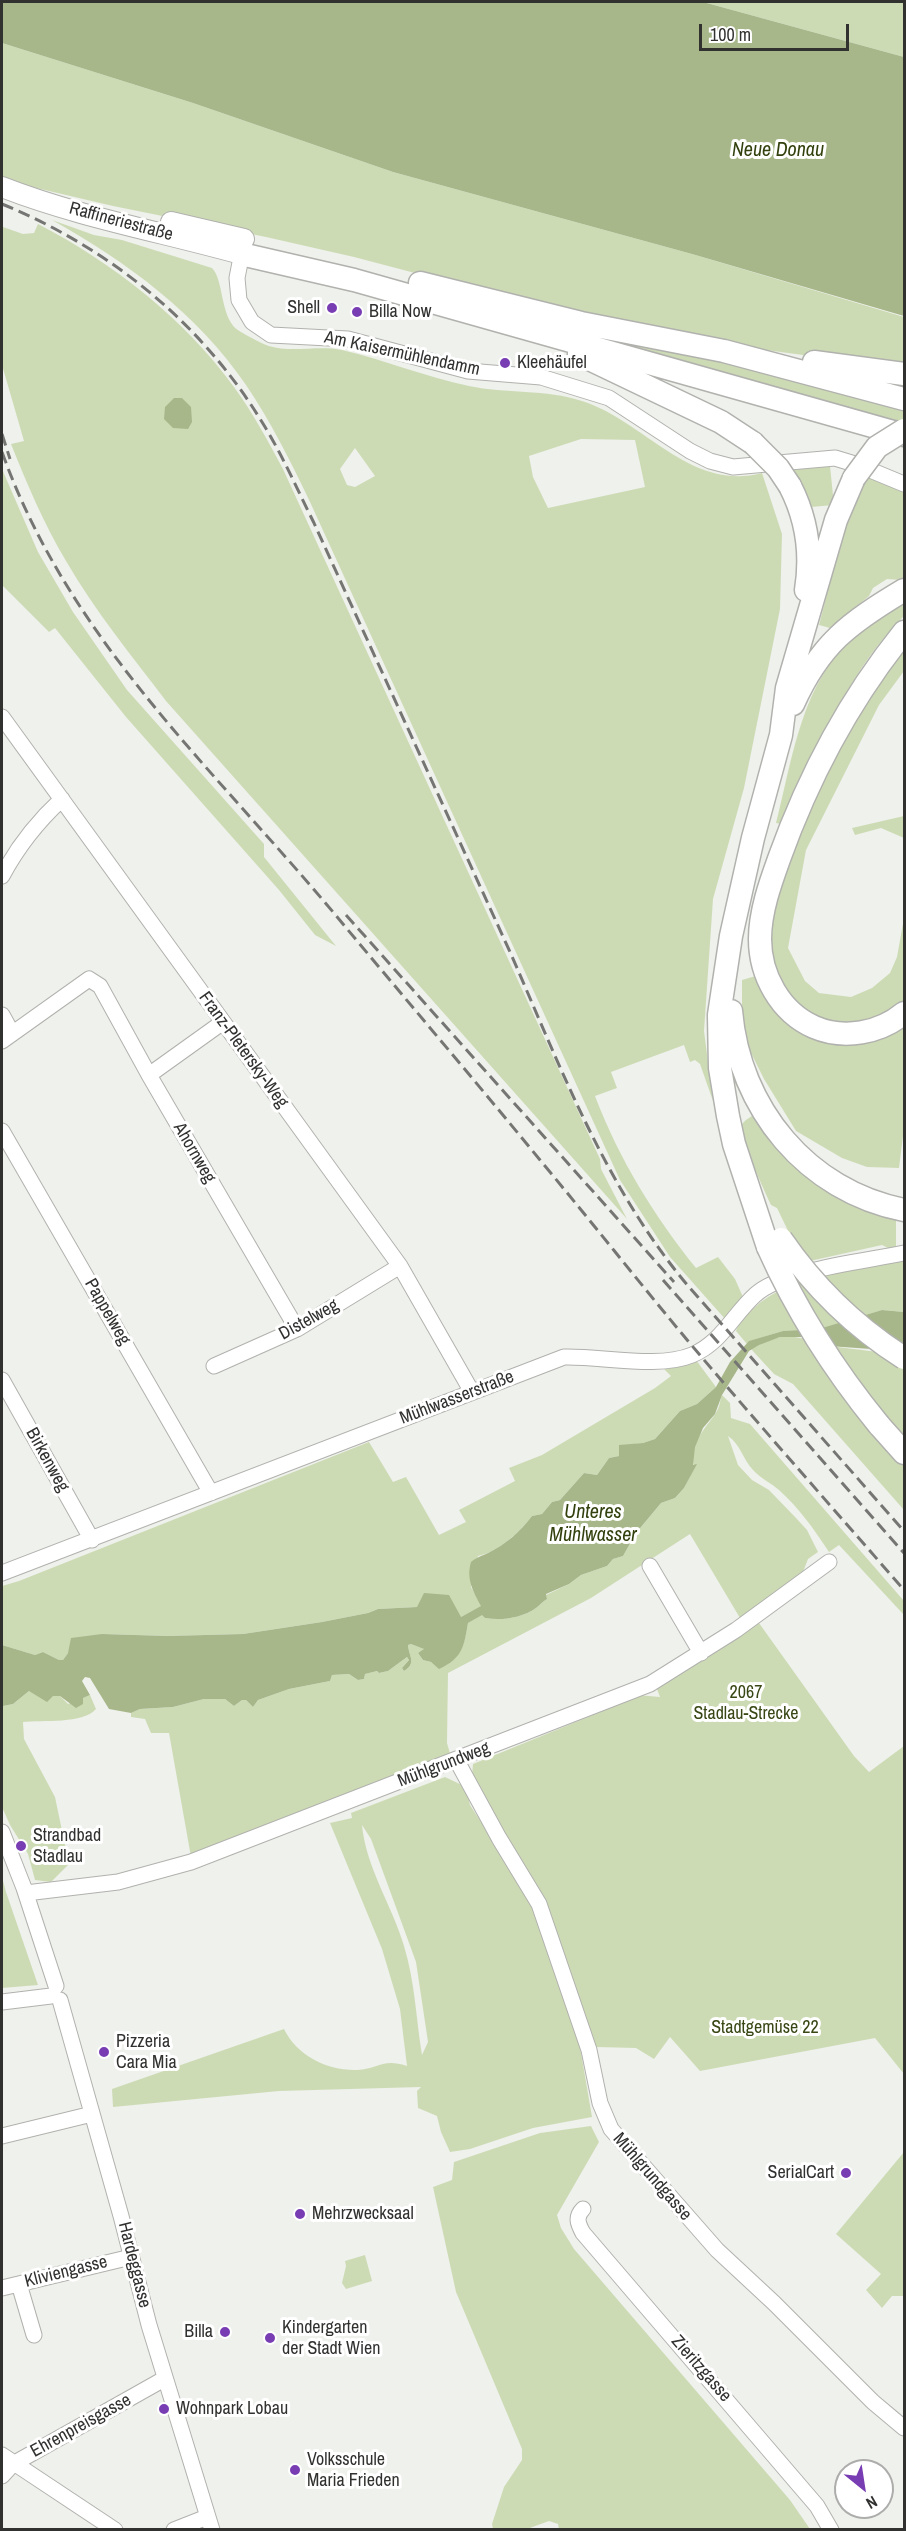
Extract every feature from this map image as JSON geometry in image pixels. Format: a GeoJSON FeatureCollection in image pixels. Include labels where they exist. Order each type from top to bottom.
{"type":"FeatureCollection","features":[{"type":"Feature","properties":{"kind":"highway"},"geometry":{"type":"LineString","coordinates":[[243,246],[354,280],[904,435]]}},
{"type":"Feature","properties":{"kind":"highway"},"geometry":{"type":"LineString","coordinates":[[243,246],[581,323],[724,351],[904,374]]}},
{"type":"Feature","properties":{"kind":"highway"},"geometry":{"type":"LineString","coordinates":[[495,319],[598,363],[721,422],[753,443],[778,468],[790,486],[802,512],[808,546],[807,583],[799,643],[787,688],[781,735],[753,838],[731,936],[719,1025],[722,1082],[731,1130],[748,1186],[774,1243],[792,1298],[813,1335],[852,1392],[904,1453]]}},
{"type":"Feature","properties":{"kind":"highway"},"geometry":{"type":"LineString","coordinates":[[724,351],[904,399]]}},
{"type":"Feature","properties":{"kind":"highway"},"geometry":{"type":"LineString","coordinates":[[799,643],[809,619],[836,520],[854,478],[877,447],[904,430]]}},
{"type":"Feature","properties":{"kind":"highway"},"geometry":{"type":"LineString","coordinates":[[781,735],[802,686],[815,663],[831,643],[859,618],[904,590]]}},
{"type":"Feature","properties":{"kind":"highway"},"geometry":{"type":"LineString","coordinates":[[904,632],[845,719],[802,802],[774,873],[760,938],[765,970],[779,999],[790,1011],[816,1028],[830,1032],[859,1033],[884,1026],[904,1013]]}},
{"type":"Feature","properties":{"kind":"highway"},"geometry":{"type":"LineString","coordinates":[[725,977],[741,1065],[754,1097],[772,1126],[796,1153],[834,1183],[880,1205],[904,1210]]}},
{"type":"Feature","properties":{"kind":"highway"},"geometry":{"type":"LineString","coordinates":[[774,1243],[844,1314],[904,1358]]}},
{"type":"Feature","properties":{"kind":"main road","name":"Raffineriestraße"},"geometry":{"type":"LineString","coordinates":[[2,185],[27,196],[129,225],[243,246]]}},
{"type":"Feature","properties":{"kind":"street","name":"Am Kaisermühlendamm"},"geometry":{"type":"LineString","coordinates":[[243,246],[237,278],[239,300],[252,322],[271,335],[348,339],[468,371],[541,377],[609,398],[690,451],[710,461],[733,467],[835,458],[904,484]]}},
{"type":"Feature","properties":{"kind":"street","name":"Franz-Pletersky-Weg"},"geometry":{"type":"LineString","coordinates":[[2,717],[400,1266],[472,1392]]}},
{"type":"Feature","properties":{"kind":"street"},"geometry":{"type":"LineString","coordinates":[[2,876],[15,852],[39,820],[62,799]]}},
{"type":"Feature","properties":{"kind":"street","name":"Ahornweg"},"geometry":{"type":"LineString","coordinates":[[7,1037],[89,979],[100,986],[149,1075],[297,1329]]}},
{"type":"Feature","properties":{"kind":"street"},"geometry":{"type":"LineString","coordinates":[[2,1015],[7,1037]]}},
{"type":"Feature","properties":{"kind":"street"},"geometry":{"type":"LineString","coordinates":[[149,1075],[223,1022]]}},
{"type":"Feature","properties":{"kind":"street","name":"Pappelweg"},"geometry":{"type":"LineString","coordinates":[[2,1131],[212,1493]]}},
{"type":"Feature","properties":{"kind":"street","name":"Mühlwasserstraße"},"geometry":{"type":"LineString","coordinates":[[2,1573],[564,1357],[592,1356],[670,1362],[691,1356],[720,1337],[756,1294],[772,1284],[792,1276],[904,1253]]}},
{"type":"Feature","properties":{"kind":"street","name":"Distelweg"},"geometry":{"type":"LineString","coordinates":[[214,1366],[297,1329],[400,1266]]}},
{"type":"Feature","properties":{"kind":"street","name":"Birkenweg"},"geometry":{"type":"LineString","coordinates":[[2,1380],[92,1539]]}},
{"type":"Feature","properties":{"kind":"street","name":"Mühlgrundweg"},"geometry":{"type":"LineString","coordinates":[[26,1893],[118,1882],[182,1865],[457,1761],[651,1684],[700,1653],[829,1562]]}},
{"type":"Feature","properties":{"kind":"street"},"geometry":{"type":"LineString","coordinates":[[650,1566],[700,1653]]}},
{"type":"Feature","properties":{"kind":"street","name":"Mühlgrundgasse"},"geometry":{"type":"LineString","coordinates":[[457,1761],[499,1838],[539,1904],[590,2050],[600,2103],[611,2129],[717,2250],[774,2302],[873,2402],[904,2428]]}},
{"type":"Feature","properties":{"kind":"street","name":"Hardeggasse"},"geometry":{"type":"LineString","coordinates":[[2,1832],[26,1893],[92,2114],[164,2379],[209,2523]]}},
{"type":"Feature","properties":{"kind":"street"},"geometry":{"type":"LineString","coordinates":[[2,2002],[56,1994]]}},
{"type":"Feature","properties":{"kind":"street"},"geometry":{"type":"LineString","coordinates":[[2,2136],[92,2114]]}},
{"type":"Feature","properties":{"kind":"street","name":"Zieritzgasse"},"geometry":{"type":"LineString","coordinates":[[583,2209],[578,2214],[578,2223],[583,2233],[817,2506],[831,2529]]}},
{"type":"Feature","properties":{"kind":"street","name":"Kliviengasse"},"geometry":{"type":"LineString","coordinates":[[2,2288],[131,2257]]}},
{"type":"Feature","properties":{"kind":"street"},"geometry":{"type":"LineString","coordinates":[[19,2284],[34,2335]]}},
{"type":"Feature","properties":{"kind":"street","name":"Ehrenpreisgasse"},"geometry":{"type":"LineString","coordinates":[[2,2476],[7,2460],[164,2379]]}},
{"type":"Feature","properties":{"kind":"street"},"geometry":{"type":"LineString","coordinates":[[7,2460],[115,2529]]}},
{"type":"Feature","properties":{"kind":"street"},"geometry":{"type":"LineString","coordinates":[[174,2529],[209,2523]]}},
{"type":"Feature","properties":{"kind":"green space"},"geometry":{"type":"Polygon","coordinates":[[[703,2],[904,2],[904,57],[703,2]]]}},
{"type":"Feature","properties":{"kind":"green space"},"geometry":{"type":"Polygon","coordinates":[[[2,43],[193,103],[393,172],[692,254],[904,317],[904,364],[829,355],[803,355],[706,342],[586,318],[354,257],[2,180],[2,43]]]}},
{"type":"Feature","properties":{"kind":"green space"},"geometry":{"type":"Polygon","coordinates":[[[52,220],[94,235],[122,240],[212,268],[219,282],[229,319],[234,327],[269,346],[287,349],[342,350],[469,386],[568,397],[605,411],[669,452],[712,473],[736,476],[762,473],[782,534],[780,609],[744,788],[713,899],[704,1031],[713,1101],[700,1064],[695,1060],[690,1062],[684,1045],[611,1072],[617,1088],[595,1096],[626,1164],[652,1207],[696,1268],[718,1257],[735,1279],[743,1297],[726,1320],[670,1257],[620,1180],[310,502],[264,413],[227,359],[206,335],[134,272],[52,220]],[[581,439],[529,456],[533,477],[548,508],[645,487],[635,440],[581,439]],[[355,448],[340,469],[347,485],[355,487],[375,476],[355,448]]]}},
{"type":"Feature","properties":{"kind":"green space"},"geometry":{"type":"Polygon","coordinates":[[[38,224],[93,256],[170,315],[214,362],[241,397],[260,427],[283,469],[600,1159],[601,1169],[627,1219],[166,701],[101,615],[66,561],[36,504],[11,444],[24,441],[2,365],[3,227],[23,234],[34,233],[38,224]]]}},
{"type":"Feature","properties":{"kind":"green space"},"geometry":{"type":"Polygon","coordinates":[[[431,293],[780,371],[904,407],[904,419],[890,425],[431,293]]]}},
{"type":"Feature","properties":{"kind":"green space"},"geometry":{"type":"Polygon","coordinates":[[[830,466],[834,505],[811,507],[794,469],[830,466]]]}},
{"type":"Feature","properties":{"kind":"green space"},"geometry":{"type":"Polygon","coordinates":[[[2,469],[38,552],[73,612],[127,690],[264,844],[264,857],[336,946],[315,935],[279,890],[126,717],[55,628],[49,632],[2,585],[2,469]]]}},
{"type":"Feature","properties":{"kind":"green space"},"geometry":{"type":"Polygon","coordinates":[[[870,476],[904,491],[904,578],[901,580],[887,579],[873,588],[869,596],[830,628],[819,625],[849,509],[857,488],[870,476]]]}},
{"type":"Feature","properties":{"kind":"green space"},"geometry":{"type":"Polygon","coordinates":[[[904,599],[904,616],[863,665],[799,782],[781,824],[776,823],[792,754],[816,686],[828,666],[850,641],[904,599]]]}},
{"type":"Feature","properties":{"kind":"green space"},"geometry":{"type":"Polygon","coordinates":[[[904,645],[904,671],[879,705],[806,850],[788,948],[805,981],[819,993],[851,997],[872,988],[890,973],[897,957],[904,918],[904,1001],[885,1015],[849,1024],[814,1017],[793,1003],[771,963],[769,928],[787,859],[848,729],[904,645]]]}},
{"type":"Feature","properties":{"kind":"green space"},"geometry":{"type":"Polygon","coordinates":[[[904,816],[904,838],[881,828],[855,835],[852,828],[904,816]]]}},
{"type":"Feature","properties":{"kind":"green space"},"geometry":{"type":"Polygon","coordinates":[[[759,975],[806,1033],[904,1023],[904,1128],[899,1168],[867,1167],[842,1158],[796,1131],[764,1079],[748,1047],[742,1022],[742,980],[759,975]]]}},
{"type":"Feature","properties":{"kind":"green space"},"geometry":{"type":"Polygon","coordinates":[[[729,1038],[768,1129],[896,1212],[896,1252],[882,1245],[810,1261],[791,1237],[777,1208],[771,1205],[744,1140],[742,1125],[752,1116],[731,1075],[729,1038]]]}},
{"type":"Feature","properties":{"kind":"green space"},"geometry":{"type":"Polygon","coordinates":[[[904,1262],[904,1312],[882,1310],[819,1330],[783,1331],[750,1341],[747,1344],[736,1331],[746,1316],[761,1302],[795,1284],[834,1273],[904,1262]]]}},
{"type":"Feature","properties":{"kind":"green space"},"geometry":{"type":"Polygon","coordinates":[[[780,1337],[794,1337],[830,1346],[904,1356],[904,1510],[793,1384],[774,1374],[751,1349],[780,1337]]]}},
{"type":"Feature","properties":{"kind":"green space"},"geometry":{"type":"Polygon","coordinates":[[[696,1360],[716,1387],[697,1404],[680,1411],[655,1439],[619,1446],[619,1456],[609,1458],[597,1475],[584,1473],[560,1500],[552,1502],[542,1514],[532,1516],[515,1535],[501,1546],[478,1556],[471,1587],[482,1606],[461,1617],[417,1607],[378,1609],[322,1622],[243,1634],[168,1636],[102,1634],[68,1653],[63,1660],[43,1652],[35,1655],[2,1645],[2,1586],[369,1442],[393,1482],[406,1477],[439,1535],[466,1522],[459,1510],[515,1481],[509,1468],[542,1455],[655,1388],[671,1376],[664,1369],[683,1366],[696,1360]]]}},
{"type":"Feature","properties":{"kind":"green space"},"geometry":{"type":"Polygon","coordinates":[[[722,1395],[730,1403],[731,1418],[750,1424],[904,1601],[904,1615],[839,1545],[829,1552],[800,1511],[779,1490],[753,1470],[736,1443],[728,1436],[738,1465],[752,1480],[769,1490],[807,1530],[818,1552],[808,1559],[803,1572],[740,1618],[690,1534],[591,1598],[448,1673],[447,1743],[451,1757],[191,1857],[169,1733],[151,1733],[145,1719],[131,1717],[131,1713],[140,1709],[173,1707],[204,1699],[225,1699],[234,1706],[246,1700],[253,1707],[258,1700],[289,1689],[330,1681],[332,1675],[349,1674],[358,1680],[364,1679],[365,1674],[388,1671],[407,1657],[409,1660],[402,1668],[404,1671],[411,1662],[408,1645],[411,1644],[425,1649],[418,1653],[423,1660],[439,1668],[447,1664],[461,1650],[468,1623],[482,1614],[485,1618],[498,1619],[524,1614],[547,1599],[546,1595],[569,1584],[581,1575],[607,1566],[613,1559],[623,1556],[636,1533],[661,1503],[675,1498],[684,1488],[696,1465],[694,1466],[692,1458],[693,1450],[718,1409],[722,1395]]]}},
{"type":"Feature","properties":{"kind":"green space"},"geometry":{"type":"Polygon","coordinates":[[[759,1623],[854,1756],[869,1772],[904,1746],[904,2074],[875,2038],[700,2071],[670,2037],[654,2059],[636,2048],[596,2047],[569,1971],[472,1775],[473,1764],[637,1695],[660,1697],[657,1689],[759,1623]]]}},
{"type":"Feature","properties":{"kind":"green space"},"geometry":{"type":"Polygon","coordinates":[[[29,1691],[60,1696],[68,1704],[90,1695],[96,1709],[90,1714],[73,1719],[23,1722],[24,1739],[55,1797],[69,1864],[51,1882],[35,1880],[28,1854],[2,1807],[2,1703],[3,1706],[13,1704],[29,1691]]]}},
{"type":"Feature","properties":{"kind":"green space"},"geometry":{"type":"Polygon","coordinates":[[[445,1777],[466,1787],[470,1805],[527,1893],[542,1928],[579,2041],[592,2117],[533,2128],[470,2149],[450,2152],[437,2116],[418,2108],[417,2091],[421,2087],[279,2091],[113,2107],[112,2089],[284,2029],[297,2047],[325,2065],[346,2070],[364,2069],[386,2063],[407,2066],[400,2009],[382,1949],[330,1823],[352,1818],[351,1813],[445,1777]],[[362,1825],[364,1841],[374,1871],[399,1931],[408,1960],[422,2055],[428,2042],[416,1962],[371,1839],[362,1825]]]}},
{"type":"Feature","properties":{"kind":"green space"},"geometry":{"type":"Polygon","coordinates":[[[2,1877],[6,1892],[38,1985],[2,1988],[2,1877]]]}},
{"type":"Feature","properties":{"kind":"green space"},"geometry":{"type":"Polygon","coordinates":[[[591,2126],[599,2142],[557,2215],[561,2228],[574,2249],[790,2500],[810,2529],[559,2530],[558,2524],[549,2521],[527,2529],[493,2529],[492,2524],[504,2487],[522,2460],[522,2449],[456,2292],[433,2187],[452,2180],[454,2162],[540,2133],[591,2126]]]}},
{"type":"Feature","properties":{"kind":"green space"},"geometry":{"type":"Polygon","coordinates":[[[904,2152],[904,2293],[903,2296],[892,2296],[882,2308],[866,2290],[881,2274],[836,2234],[904,2152]]]}},
{"type":"Feature","properties":{"kind":"green space"},"geometry":{"type":"Polygon","coordinates":[[[365,2255],[372,2281],[346,2289],[342,2283],[345,2261],[365,2255]]]}},
{"type":"Feature","properties":{"kind":"water","name":"Neue Donau"},"geometry":{"type":"Polygon","coordinates":[[[2,2],[703,2],[904,57],[904,316],[692,254],[393,172],[193,103],[2,43],[2,2]]]}},
{"type":"Feature","properties":{"kind":"water"},"geometry":{"type":"Polygon","coordinates":[[[174,398],[182,398],[191,407],[192,422],[188,429],[173,428],[164,419],[165,407],[174,398]]]}},
{"type":"Feature","properties":{"kind":"water","name":"Unteres Mühlwasser"},"geometry":{"type":"Polygon","coordinates":[[[882,1310],[904,1312],[904,1356],[871,1349],[829,1346],[802,1337],[780,1337],[749,1351],[722,1395],[715,1414],[703,1428],[695,1447],[693,1465],[697,1464],[684,1488],[675,1498],[661,1503],[636,1533],[623,1556],[613,1559],[607,1566],[581,1575],[569,1584],[546,1594],[547,1599],[524,1614],[498,1619],[485,1618],[482,1615],[468,1623],[458,1656],[439,1669],[431,1662],[423,1660],[418,1653],[424,1649],[411,1644],[408,1645],[411,1662],[404,1671],[402,1668],[409,1660],[407,1657],[388,1671],[365,1674],[364,1679],[358,1680],[349,1674],[332,1675],[330,1681],[289,1689],[258,1700],[253,1707],[246,1700],[234,1706],[225,1699],[204,1699],[173,1707],[140,1709],[131,1713],[109,1709],[90,1678],[85,1677],[82,1681],[90,1695],[83,1698],[83,1704],[76,1708],[60,1696],[53,1696],[47,1702],[29,1691],[13,1704],[3,1706],[2,1645],[35,1655],[43,1652],[63,1660],[68,1653],[71,1638],[102,1634],[168,1636],[243,1634],[322,1622],[378,1609],[417,1607],[424,1593],[449,1595],[461,1617],[481,1606],[470,1579],[471,1562],[501,1546],[532,1516],[542,1514],[552,1502],[560,1500],[584,1473],[597,1475],[609,1458],[619,1456],[619,1445],[643,1443],[655,1439],[680,1411],[697,1404],[716,1387],[730,1362],[749,1341],[783,1331],[819,1329],[882,1310]]]}},
{"type":"Feature","properties":{"kind":"railway"},"geometry":{"type":"LineString","coordinates":[[2,204],[79,243],[115,266],[149,292],[211,352],[238,386],[276,446],[314,523],[510,952],[567,1083],[609,1169],[633,1210],[689,1287],[904,1531]]}},
{"type":"Feature","properties":{"kind":"railway"},"geometry":{"type":"LineString","coordinates":[[2,434],[10,459]]}},
{"type":"Feature","properties":{"kind":"railway"},"geometry":{"type":"LineString","coordinates":[[2,452],[30,519],[65,582],[103,641],[146,697],[333,912],[688,1341],[904,1590]]}},
{"type":"Feature","properties":{"kind":"railway"},"geometry":{"type":"LineString","coordinates":[[346,915],[674,1282]]}},
{"type":"Feature","properties":{"kind":"railway"},"geometry":{"type":"LineString","coordinates":[[663,1280],[904,1553]]}},
{"type":"Feature","properties":{"kind":"place","name":"Shell"},"geometry":{"type":"Point","coordinates":[332,308]}},
{"type":"Feature","properties":{"kind":"place","name":"Billa Now"},"geometry":{"type":"Point","coordinates":[357,312]}},
{"type":"Feature","properties":{"kind":"place","name":"Kleehäufel"},"geometry":{"type":"Point","coordinates":[505,363]}},
{"type":"Feature","properties":{"kind":"place","name":"Strandbad Stadlau"},"geometry":{"type":"Point","coordinates":[21,1846]}},
{"type":"Feature","properties":{"kind":"place","name":"Pizzeria Cara Mia"},"geometry":{"type":"Point","coordinates":[104,2052]}},
{"type":"Feature","properties":{"kind":"place","name":"SerialCart"},"geometry":{"type":"Point","coordinates":[846,2173]}},
{"type":"Feature","properties":{"kind":"place","name":"Mehrzwecksaal"},"geometry":{"type":"Point","coordinates":[300,2214]}},
{"type":"Feature","properties":{"kind":"place","name":"Billa"},"geometry":{"type":"Point","coordinates":[225,2332]}},
{"type":"Feature","properties":{"kind":"place","name":"Kindergarten der Stadt Wien"},"geometry":{"type":"Point","coordinates":[270,2338]}},
{"type":"Feature","properties":{"kind":"place","name":"Wohnpark Lobau"},"geometry":{"type":"Point","coordinates":[164,2409]}},
{"type":"Feature","properties":{"kind":"place","name":"Volksschule Maria Frieden"},"geometry":{"type":"Point","coordinates":[295,2470]}},
{"type":"Feature","properties":{"kind":"park label","name":"2067 Stadlau-Strecke"},"geometry":{"type":"Point","coordinates":[746,1703]}},
{"type":"Feature","properties":{"kind":"park label","name":"Stadtgemüse 22"},"geometry":{"type":"Point","coordinates":[765,2028]}}]}
